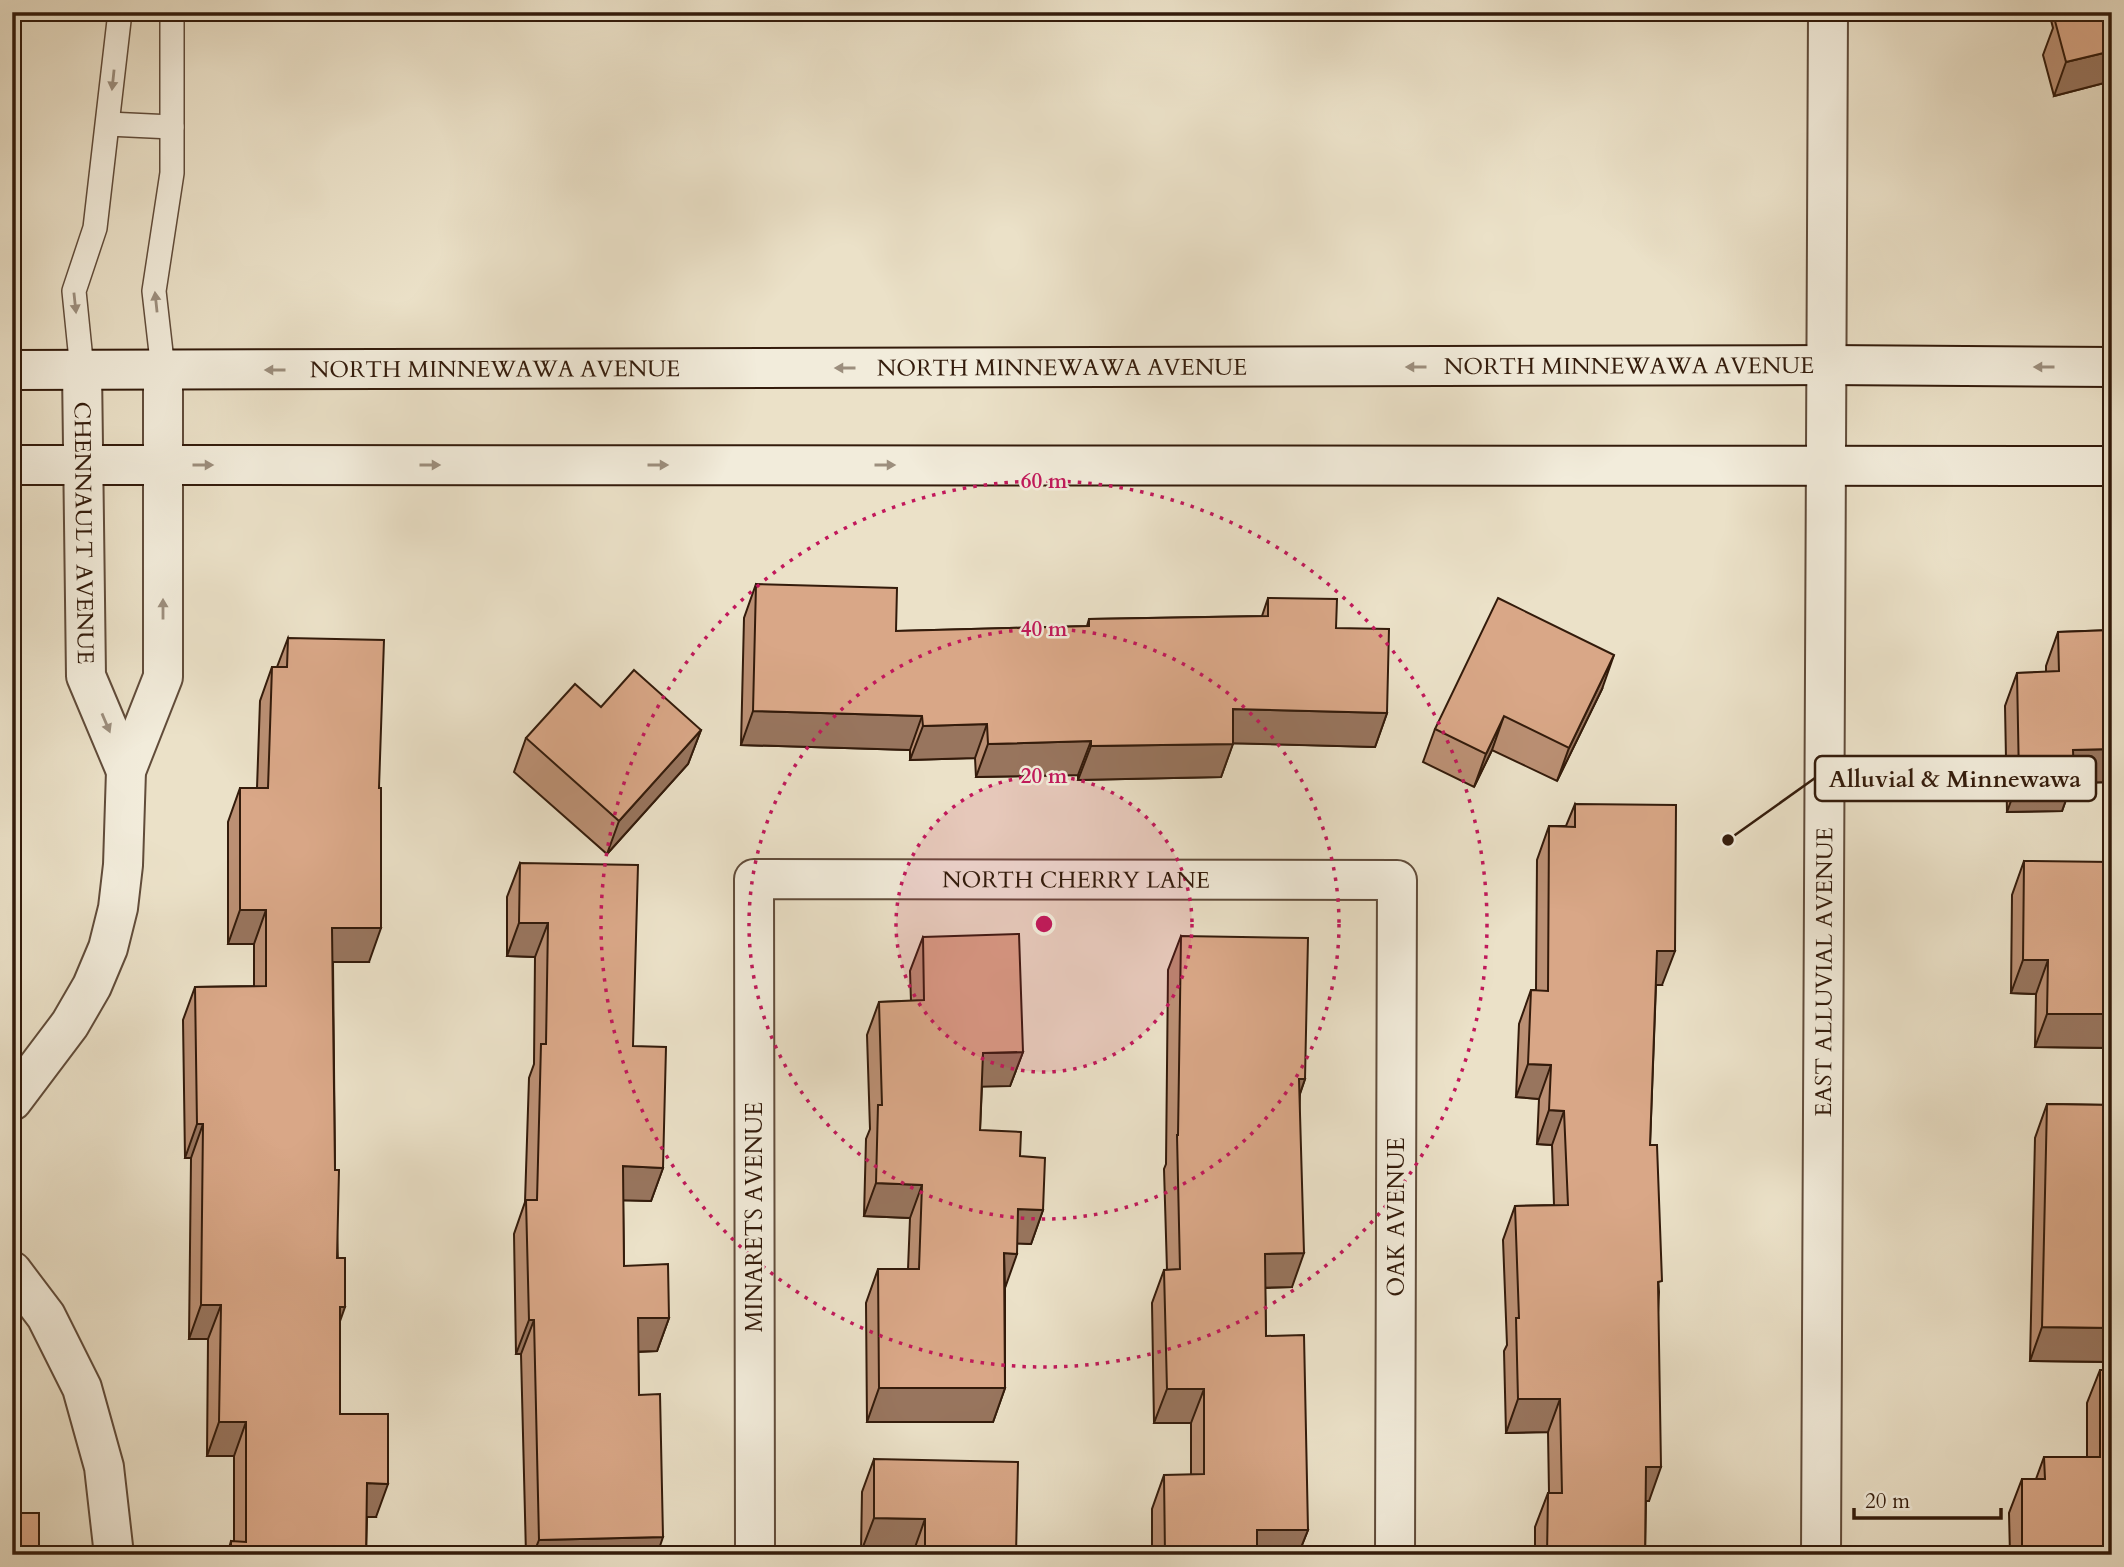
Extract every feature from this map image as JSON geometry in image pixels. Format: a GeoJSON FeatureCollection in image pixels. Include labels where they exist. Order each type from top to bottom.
{"type":"FeatureCollection","features":[{"type":"Feature","properties":{"kind":"street","name":"EAST ALLUVIAL AVENUE"},"geometry":{"type":"LineString","coordinates":[[1821,1555],[1828,12]]}},
{"type":"Feature","properties":{"kind":"street","name":"NORTH MINNEWAWA AVENUE"},"geometry":{"type":"LineString","coordinates":[[12,370],[1827,365],[2112,367]]}},
{"type":"Feature","properties":{"kind":"street","name":"CHENNAULT AVENUE"},"geometry":{"type":"LineString","coordinates":[[82,370],[86,676],[126,771]]}},
{"type":"Feature","properties":{"kind":"street","name":"CHENNAULT AVENUE"},"geometry":{"type":"LineString","coordinates":[[12,1101],[70,1024],[92,986],[108,948],[118,908],[123,865],[126,771],[163,677],[163,370]]}},
{"type":"Feature","properties":{"kind":"street"},"geometry":{"type":"LineString","coordinates":[[12,464],[2112,466]]}},
{"type":"Feature","properties":{"kind":"street","name":"NORTH CHERRY LANE"},"geometry":{"type":"LineString","coordinates":[[754,880],[1397,880]]}},
{"type":"Feature","properties":{"kind":"street","name":"MINARETS AVENUE"},"geometry":{"type":"LineString","coordinates":[[754,880],[755,1555]]}},
{"type":"Feature","properties":{"kind":"street","name":"OAK AVENUE"},"geometry":{"type":"LineString","coordinates":[[1395,1555],[1397,880]]}},
{"type":"Feature","properties":{"kind":"street"},"geometry":{"type":"LineString","coordinates":[[12,1271],[46,1316],[82,1388],[104,1467],[114,1533],[114,1555]]}},
{"type":"Feature","properties":{"kind":"lane"},"geometry":{"type":"LineString","coordinates":[[82,370],[74,291],[95,228],[120,12]]}},
{"type":"Feature","properties":{"kind":"lane"},"geometry":{"type":"LineString","coordinates":[[163,370],[155,291],[173,173],[172,12]]}},
{"type":"Feature","properties":{"kind":"lane"},"geometry":{"type":"LineString","coordinates":[[108,124],[173,127]]}},
{"type":"Feature","properties":{"kind":"building"},"geometry":{"type":"Polygon","coordinates":[[[2070,12],[2112,12],[2112,51],[2066,62],[2055,21],[2071,17],[2070,12]]]}},
{"type":"Feature","properties":{"kind":"building"},"geometry":{"type":"Polygon","coordinates":[[[756,584],[897,588],[896,631],[1089,626],[1089,619],[1268,616],[1268,598],[1337,599],[1336,628],[1389,629],[1387,713],[1233,709],[1233,744],[1091,746],[1091,741],[988,744],[987,724],[923,726],[922,716],[753,711],[756,584]]]}},
{"type":"Feature","properties":{"kind":"building"},"geometry":{"type":"Polygon","coordinates":[[[1498,598],[1614,655],[1569,748],[1504,716],[1486,754],[1435,729],[1498,598]]]}},
{"type":"Feature","properties":{"kind":"building"},"geometry":{"type":"Polygon","coordinates":[[[2112,630],[2112,749],[2073,750],[2074,777],[2019,779],[2017,673],[2059,671],[2058,632],[2112,630]]]}},
{"type":"Feature","properties":{"kind":"building"},"geometry":{"type":"Polygon","coordinates":[[[288,638],[384,640],[379,788],[381,928],[332,928],[335,1170],[339,1170],[337,1258],[345,1258],[345,1307],[340,1307],[340,1414],[388,1414],[388,1484],[367,1483],[366,1555],[231,1555],[231,1541],[246,1542],[246,1422],[219,1422],[221,1305],[201,1305],[203,1124],[197,1124],[195,987],[266,986],[266,910],[240,910],[240,788],[268,788],[272,667],[287,667],[288,638]]]}},
{"type":"Feature","properties":{"kind":"building"},"geometry":{"type":"Polygon","coordinates":[[[634,670],[701,730],[619,821],[526,738],[575,684],[601,707],[634,670]]]}},
{"type":"Feature","properties":{"kind":"building"},"geometry":{"type":"Polygon","coordinates":[[[1575,804],[1676,805],[1675,951],[1657,951],[1650,1145],[1657,1145],[1662,1281],[1658,1282],[1661,1467],[1646,1467],[1645,1555],[1547,1555],[1548,1493],[1562,1493],[1560,1399],[1518,1399],[1516,1318],[1519,1318],[1515,1206],[1568,1205],[1564,1111],[1549,1110],[1551,1065],[1528,1064],[1531,990],[1548,991],[1549,826],[1575,827],[1575,804]]]}},
{"type":"Feature","properties":{"kind":"building"},"geometry":{"type":"Polygon","coordinates":[[[2024,861],[2111,862],[2112,1014],[2047,1014],[2048,960],[2023,960],[2024,861]]]}},
{"type":"Feature","properties":{"kind":"building"},"geometry":{"type":"Polygon","coordinates":[[[520,863],[638,865],[633,1046],[666,1047],[663,1168],[623,1166],[624,1266],[668,1264],[669,1318],[638,1318],[639,1395],[660,1394],[663,1537],[539,1540],[534,1320],[529,1320],[526,1200],[537,1200],[541,1044],[546,1044],[548,923],[519,923],[520,863]]]}},
{"type":"Feature","properties":{"kind":"building"},"geometry":{"type":"Polygon","coordinates":[[[12,868],[18,870],[12,883],[12,868]]]}},
{"type":"Feature","properties":{"kind":"building"},"geometry":{"type":"Polygon","coordinates":[[[1019,934],[1023,1052],[983,1053],[980,1130],[1021,1132],[1020,1156],[1045,1158],[1043,1210],[1018,1209],[1017,1254],[1004,1253],[1005,1388],[879,1388],[878,1269],[919,1269],[922,1185],[876,1183],[878,1105],[882,1105],[879,1002],[924,1000],[923,937],[1019,934]]]}},
{"type":"Feature","properties":{"kind":"building"},"geometry":{"type":"Polygon","coordinates":[[[1181,936],[1308,938],[1305,1079],[1299,1079],[1304,1253],[1265,1254],[1266,1336],[1304,1335],[1308,1530],[1257,1530],[1257,1555],[1165,1555],[1164,1475],[1204,1474],[1204,1389],[1167,1389],[1164,1270],[1180,1269],[1177,1135],[1181,936]]]}},
{"type":"Feature","properties":{"kind":"building"},"geometry":{"type":"Polygon","coordinates":[[[2047,1104],[2112,1105],[2112,1328],[2042,1327],[2047,1104]]]}},
{"type":"Feature","properties":{"kind":"building"},"geometry":{"type":"Polygon","coordinates":[[[2100,1370],[2112,1370],[2112,1555],[2022,1555],[2022,1479],[2045,1479],[2044,1457],[2100,1457],[2100,1370]]]}},
{"type":"Feature","properties":{"kind":"building"},"geometry":{"type":"Polygon","coordinates":[[[874,1459],[1018,1462],[1016,1555],[925,1555],[925,1519],[874,1518],[874,1459]]]}},
{"type":"Feature","properties":{"kind":"building"},"geometry":{"type":"Polygon","coordinates":[[[12,1513],[39,1513],[39,1555],[12,1555],[12,1513]]]}},
{"type":"Feature","properties":{"kind":"place","name":"Alluvial & Minnewawa"},"geometry":{"type":"Point","coordinates":[1728,840]}}]}
